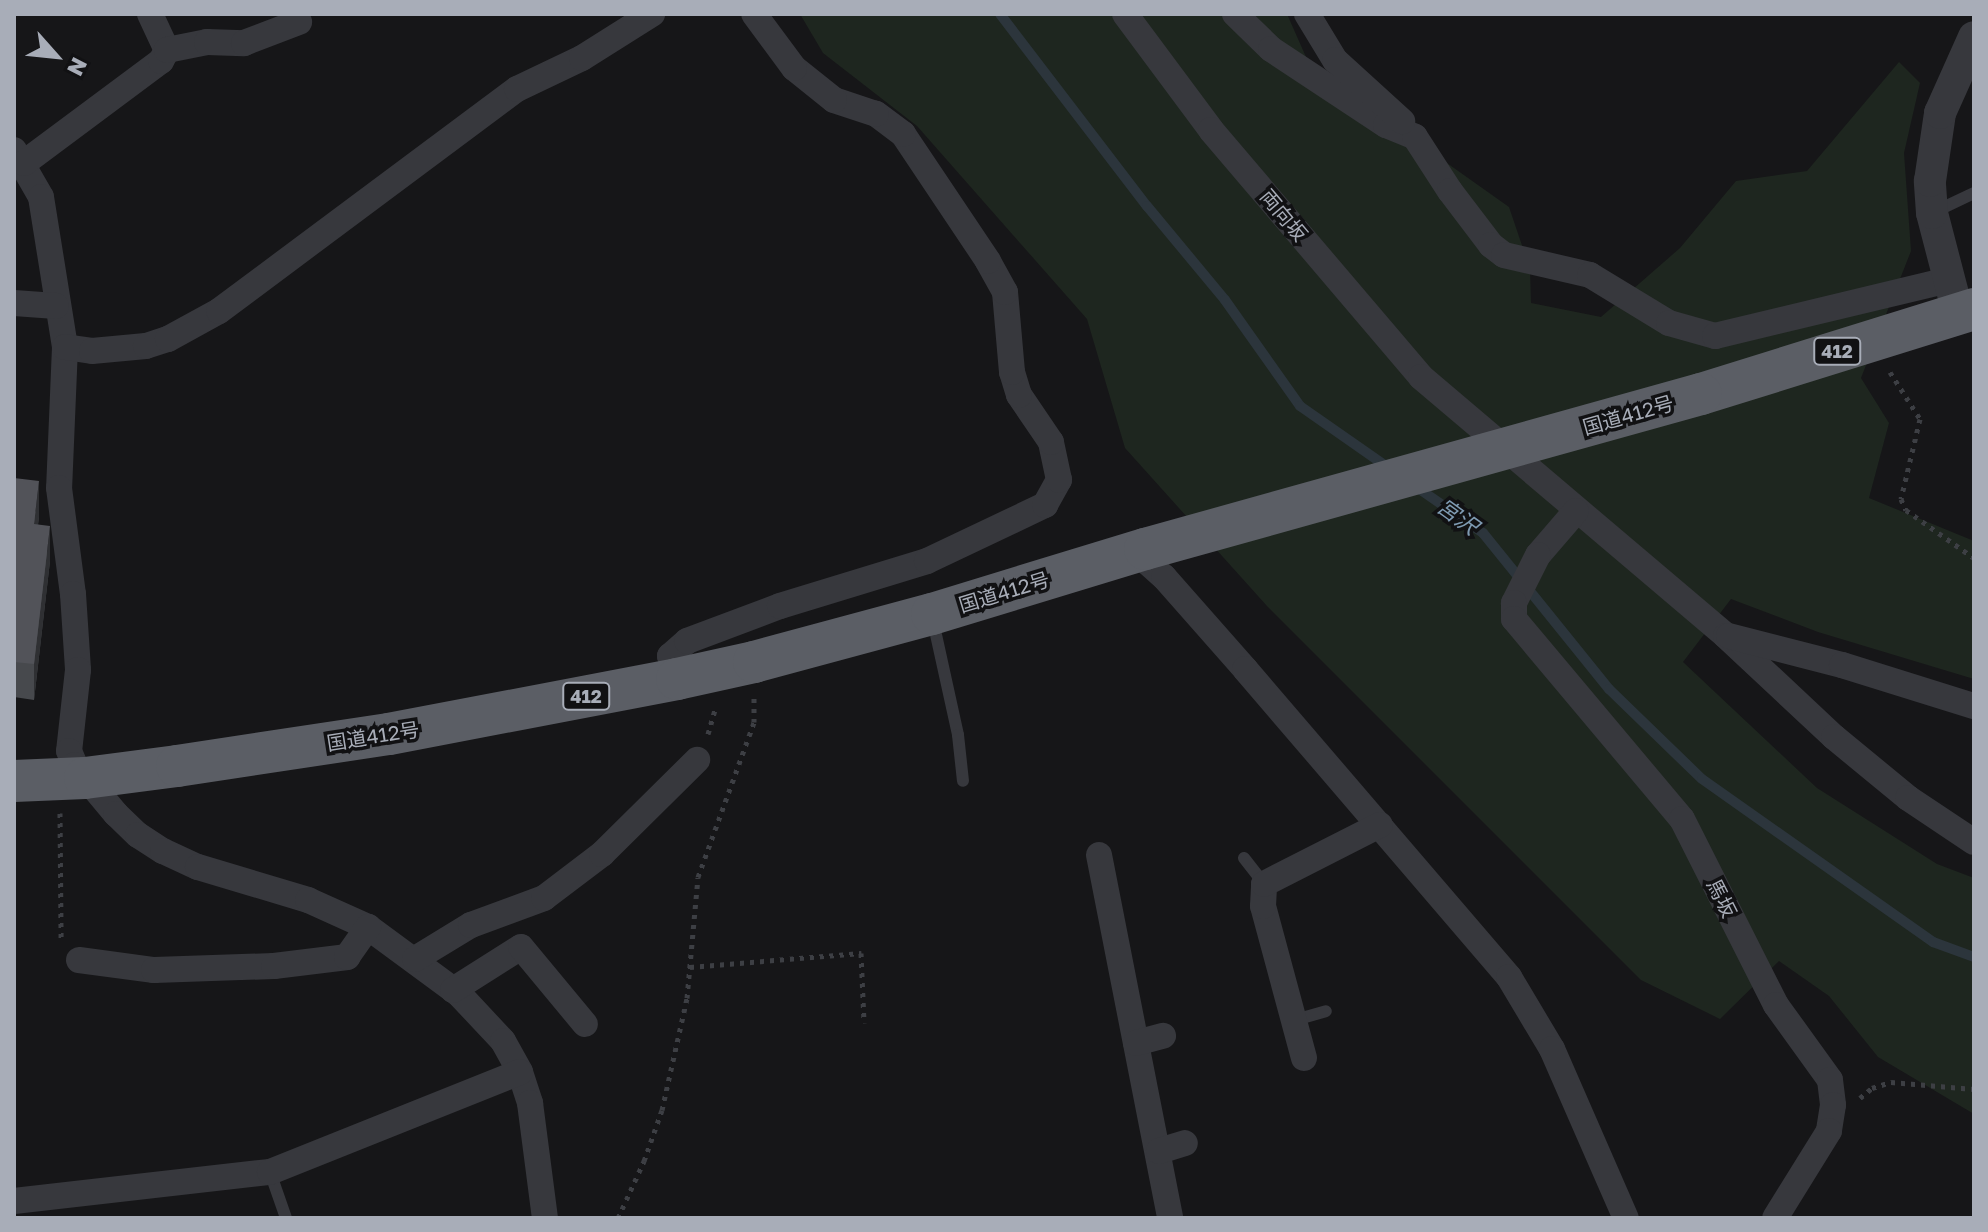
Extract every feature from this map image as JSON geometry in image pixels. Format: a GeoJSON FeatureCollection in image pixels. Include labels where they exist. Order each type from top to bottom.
{"type":"FeatureCollection","features":[{"type":"Feature","properties":{"kind":"highway","name":"国道412号"},"geometry":{"type":"LineString","coordinates":[[14,781],[72,778],[389,734],[736,666],[932,614],[1141,551],[1701,394],[1871,341],[1960,301]]}},
{"type":"Feature","properties":{"kind":"street"},"geometry":{"type":"LineString","coordinates":[[150,14],[167,50]]}},
{"type":"Feature","properties":{"kind":"street"},"geometry":{"type":"LineString","coordinates":[[65,347],[92,351],[146,346],[168,339],[219,311],[517,89],[582,58],[652,14]]}},
{"type":"Feature","properties":{"kind":"street"},"geometry":{"type":"LineString","coordinates":[[677,679],[670,656],[687,641],[780,606],[927,561],[1045,505],[1059,480],[1051,442],[1019,395],[1012,372],[1005,292],[988,261],[903,134],[876,114],[834,100],[794,68],[754,14]]}},
{"type":"Feature","properties":{"kind":"street","name":"両向坂"},"geometry":{"type":"LineString","coordinates":[[1125,14],[1211,130],[1421,377],[1726,636],[1844,746],[1908,798],[1974,842]]}},
{"type":"Feature","properties":{"kind":"street"},"geometry":{"type":"LineString","coordinates":[[1235,14],[1271,49],[1386,125],[1415,137]]}},
{"type":"Feature","properties":{"kind":"street"},"geometry":{"type":"LineString","coordinates":[[1307,14],[1335,60],[1395,113],[1415,137],[1450,191],[1491,245],[1504,255],[1590,275],[1669,323],[1715,336],[1960,301],[1932,213],[1933,146],[1940,113],[1974,37]]}},
{"type":"Feature","properties":{"kind":"street"},"geometry":{"type":"LineString","coordinates":[[167,50],[207,42],[244,43],[304,18]]}},
{"type":"Feature","properties":{"kind":"street"},"geometry":{"type":"LineString","coordinates":[[167,50],[161,61],[19,157],[41,197],[56,306],[65,347],[59,488],[73,594],[78,670],[69,751],[72,778],[138,835],[163,851],[198,867],[308,900],[368,927],[453,990],[503,1041],[520,1072],[530,1103],[545,1218]]}},
{"type":"Feature","properties":{"kind":"street"},"geometry":{"type":"LineString","coordinates":[[14,303],[56,306]]}},
{"type":"Feature","properties":{"kind":"street","name":"馬坂"},"geometry":{"type":"LineString","coordinates":[[1576,511],[1538,555],[1514,603],[1514,619],[1682,819],[1776,1005],[1830,1080],[1833,1105]]}},
{"type":"Feature","properties":{"kind":"street"},"geometry":{"type":"LineString","coordinates":[[1141,551],[1509,977],[1552,1049],[1626,1218]]}},
{"type":"Feature","properties":{"kind":"street"},"geometry":{"type":"LineString","coordinates":[[1726,636],[1842,665],[1974,706]]}},
{"type":"Feature","properties":{"kind":"street"},"geometry":{"type":"LineString","coordinates":[[415,959],[471,925],[544,898],[602,854],[697,760]]}},
{"type":"Feature","properties":{"kind":"street"},"geometry":{"type":"LineString","coordinates":[[1304,1058],[1263,906],[1264,884],[1380,825]]}},
{"type":"Feature","properties":{"kind":"street"},"geometry":{"type":"LineString","coordinates":[[1099,855],[1121,891],[1136,1043],[1170,1218]]}},
{"type":"Feature","properties":{"kind":"street"},"geometry":{"type":"LineString","coordinates":[[79,960],[154,970],[274,966],[347,957],[368,927]]}},
{"type":"Feature","properties":{"kind":"street"},"geometry":{"type":"LineString","coordinates":[[453,990],[521,947],[585,1024]]}},
{"type":"Feature","properties":{"kind":"street"},"geometry":{"type":"LineString","coordinates":[[1136,1043],[1163,1036]]}},
{"type":"Feature","properties":{"kind":"street"},"geometry":{"type":"LineString","coordinates":[[14,1201],[270,1172],[520,1072]]}},
{"type":"Feature","properties":{"kind":"street"},"geometry":{"type":"LineString","coordinates":[[1775,1218],[1829,1131],[1833,1105]]}},
{"type":"Feature","properties":{"kind":"street"},"geometry":{"type":"LineString","coordinates":[[1159,1151],[1185,1143]]}},
{"type":"Feature","properties":{"kind":"lane"},"geometry":{"type":"LineString","coordinates":[[1932,213],[1974,193]]}},
{"type":"Feature","properties":{"kind":"lane"},"geometry":{"type":"LineString","coordinates":[[932,614],[958,735],[963,781]]}},
{"type":"Feature","properties":{"kind":"lane"},"geometry":{"type":"LineString","coordinates":[[1244,858],[1264,884]]}},
{"type":"Feature","properties":{"kind":"lane"},"geometry":{"type":"LineString","coordinates":[[1295,1020],[1326,1011]]}},
{"type":"Feature","properties":{"kind":"lane"},"geometry":{"type":"LineString","coordinates":[[270,1172],[286,1218]]}},
{"type":"Feature","properties":{"kind":"path"},"geometry":{"type":"LineString","coordinates":[[1871,341],[1920,419],[1901,499],[1906,510],[1974,558]]}},
{"type":"Feature","properties":{"kind":"path"},"geometry":{"type":"LineString","coordinates":[[697,760],[717,703],[736,666]]}},
{"type":"Feature","properties":{"kind":"path"},"geometry":{"type":"LineString","coordinates":[[618,1218],[644,1161],[662,1110],[687,998],[698,877],[754,722],[736,666]]}},
{"type":"Feature","properties":{"kind":"path"},"geometry":{"type":"LineString","coordinates":[[72,778],[61,944],[79,960]]}},
{"type":"Feature","properties":{"kind":"path"},"geometry":{"type":"LineString","coordinates":[[690,967],[861,953],[864,1023]]}},
{"type":"Feature","properties":{"kind":"path"},"geometry":{"type":"LineString","coordinates":[[1833,1105],[1856,1102],[1872,1088],[1891,1082],[1974,1089]]}},
{"type":"Feature","properties":{"kind":"shaded area"},"geometry":{"type":"Polygon","coordinates":[[[800,14],[1287,14],[1310,66],[1509,207],[1530,269],[1531,303],[1601,317],[1680,248],[1736,181],[1807,171],[1899,62],[1920,83],[1904,153],[1911,251],[1861,378],[1889,423],[1869,498],[1974,541],[1974,679],[1818,632],[1731,599],[1683,662],[1817,788],[1937,864],[1974,878],[1974,1114],[1878,1057],[1829,996],[1779,961],[1720,1019],[1641,980],[1267,606],[1125,448],[1087,319],[917,126],[823,53],[800,14]]]}},
{"type":"Feature","properties":{"kind":"building"},"geometry":{"type":"Polygon","coordinates":[[[14,478],[39,481],[34,524],[50,526],[34,664],[14,662],[14,478]]]}},
{"type":"Feature","properties":{"kind":"waterway","name":"宮沢"},"geometry":{"type":"LineString","coordinates":[[1000,14],[1147,206],[1225,300],[1300,406],[1389,468]]}},
{"type":"Feature","properties":{"kind":"waterway","name":"宮沢"},"geometry":{"type":"LineString","coordinates":[[1415,486],[1483,533],[1609,689],[1702,779],[1933,942],[1974,957]]}}]}
